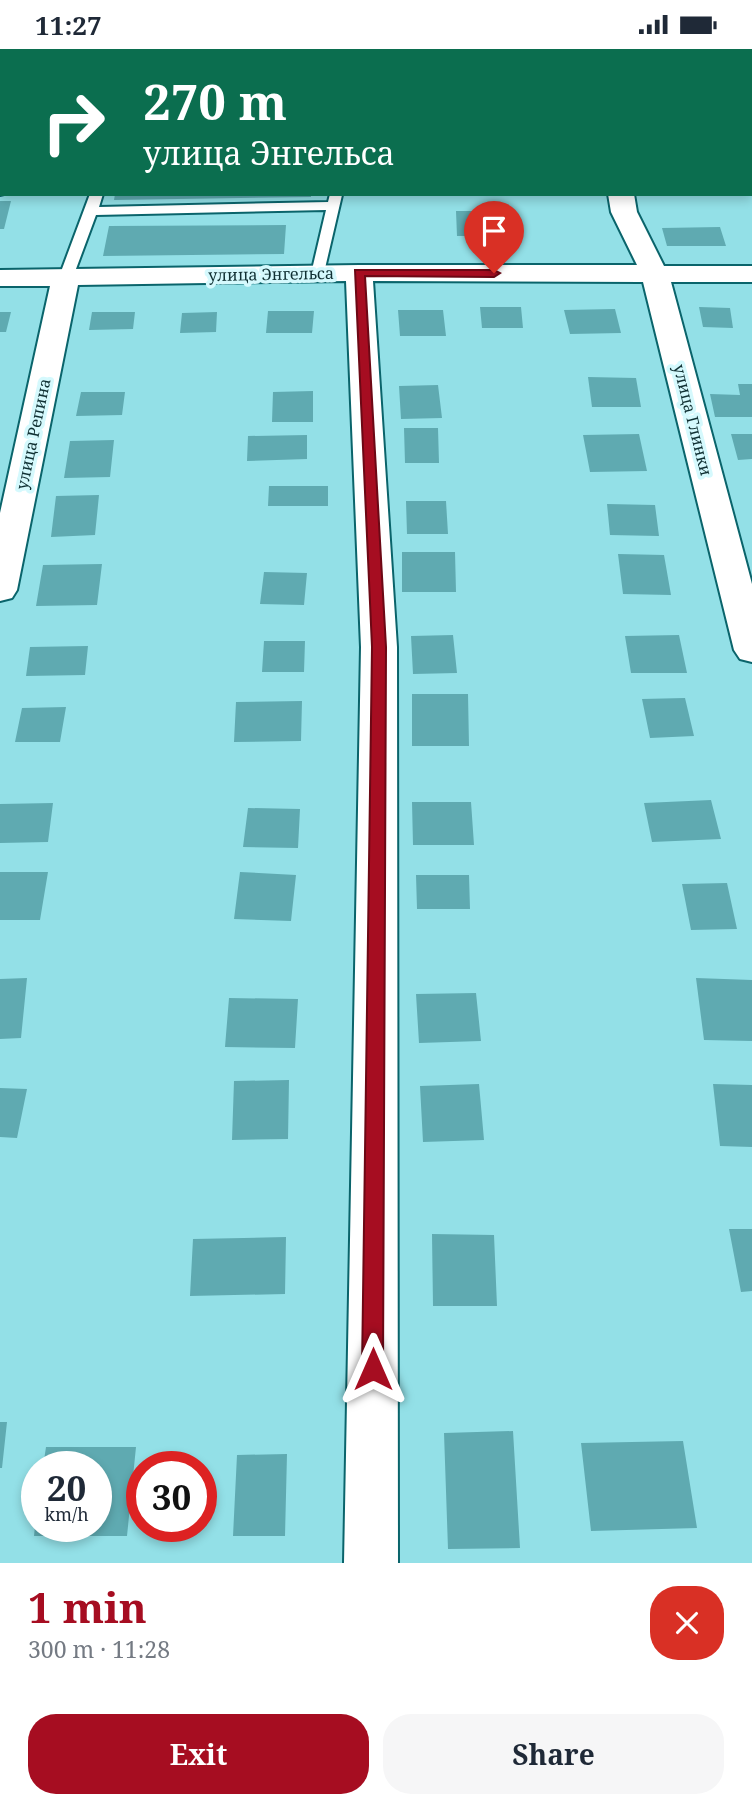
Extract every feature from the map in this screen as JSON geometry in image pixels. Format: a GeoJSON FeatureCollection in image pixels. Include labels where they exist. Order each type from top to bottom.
{"type":"FeatureCollection","features":[{"type":"Feature","properties":{"kind":"street","name":"улица Глинки"},"geometry":{"type":"LineString","coordinates":[[621,196],[624,212],[655,274],[752,650]]}},
{"type":"Feature","properties":{"kind":"street","name":"улица Энгельса"},"geometry":{"type":"LineString","coordinates":[[0,278],[359,272],[752,274]]}},
{"type":"Feature","properties":{"kind":"street"},"geometry":{"type":"LineString","coordinates":[[359,272],[379,647],[371,1563]]}},
{"type":"Feature","properties":{"kind":"street","name":"улица Репина"},"geometry":{"type":"LineString","coordinates":[[0,590],[66,277]]}},
{"type":"Feature","properties":{"kind":"lane"},"geometry":{"type":"LineString","coordinates":[[66,277],[96,196]]}},
{"type":"Feature","properties":{"kind":"lane"},"geometry":{"type":"LineString","coordinates":[[92,211],[335,200],[318,274]]}},
{"type":"Feature","properties":{"kind":"building"},"geometry":{"type":"Polygon","coordinates":[[[115,196],[311,196],[311,197],[114,200],[115,196]]]}},
{"type":"Feature","properties":{"kind":"building"},"geometry":{"type":"Polygon","coordinates":[[[0,201],[11,201],[4,229],[0,229],[0,201]]]}},
{"type":"Feature","properties":{"kind":"building"},"geometry":{"type":"Polygon","coordinates":[[[456,211],[505,211],[507,236],[457,236],[456,211]]]}},
{"type":"Feature","properties":{"kind":"building"},"geometry":{"type":"Polygon","coordinates":[[[286,225],[284,254],[103,256],[109,226],[286,225]]]}},
{"type":"Feature","properties":{"kind":"building"},"geometry":{"type":"Polygon","coordinates":[[[720,227],[726,246],[667,246],[662,228],[720,227]]]}},
{"type":"Feature","properties":{"kind":"building"},"geometry":{"type":"Polygon","coordinates":[[[480,307],[521,307],[523,328],[482,328],[480,307]]]}},
{"type":"Feature","properties":{"kind":"building"},"geometry":{"type":"Polygon","coordinates":[[[699,307],[730,308],[733,328],[703,327],[699,307]]]}},
{"type":"Feature","properties":{"kind":"building"},"geometry":{"type":"Polygon","coordinates":[[[615,309],[621,333],[570,334],[564,310],[615,309]]]}},
{"type":"Feature","properties":{"kind":"building"},"geometry":{"type":"Polygon","coordinates":[[[398,310],[443,310],[446,336],[400,336],[398,310]]]}},
{"type":"Feature","properties":{"kind":"building"},"geometry":{"type":"Polygon","coordinates":[[[268,311],[314,311],[312,333],[266,333],[268,311]]]}},
{"type":"Feature","properties":{"kind":"building"},"geometry":{"type":"Polygon","coordinates":[[[0,312],[11,312],[6,332],[0,332],[0,312]]]}},
{"type":"Feature","properties":{"kind":"building"},"geometry":{"type":"Polygon","coordinates":[[[92,312],[135,312],[133,329],[89,330],[92,312]]]}},
{"type":"Feature","properties":{"kind":"building"},"geometry":{"type":"Polygon","coordinates":[[[217,312],[216,332],[180,333],[182,313],[217,312]]]}},
{"type":"Feature","properties":{"kind":"building"},"geometry":{"type":"Polygon","coordinates":[[[588,377],[636,378],[641,407],[592,407],[588,377]]]}},
{"type":"Feature","properties":{"kind":"building"},"geometry":{"type":"Polygon","coordinates":[[[738,384],[752,384],[752,417],[715,417],[710,394],[740,395],[738,384]]]}},
{"type":"Feature","properties":{"kind":"building"},"geometry":{"type":"Polygon","coordinates":[[[438,385],[442,418],[401,419],[399,386],[438,385]]]}},
{"type":"Feature","properties":{"kind":"building"},"geometry":{"type":"Polygon","coordinates":[[[313,391],[313,422],[272,422],[273,392],[313,391]]]}},
{"type":"Feature","properties":{"kind":"building"},"geometry":{"type":"Polygon","coordinates":[[[81,392],[125,392],[122,415],[76,416],[81,392]]]}},
{"type":"Feature","properties":{"kind":"building"},"geometry":{"type":"Polygon","coordinates":[[[404,428],[438,428],[439,463],[405,463],[404,428]]]}},
{"type":"Feature","properties":{"kind":"building"},"geometry":{"type":"Polygon","coordinates":[[[639,434],[647,471],[590,472],[583,435],[639,434]]]}},
{"type":"Feature","properties":{"kind":"building"},"geometry":{"type":"Polygon","coordinates":[[[731,434],[752,434],[752,459],[738,460],[731,434]]]}},
{"type":"Feature","properties":{"kind":"building"},"geometry":{"type":"Polygon","coordinates":[[[307,435],[307,459],[247,461],[248,436],[307,435]]]}},
{"type":"Feature","properties":{"kind":"building"},"geometry":{"type":"Polygon","coordinates":[[[114,440],[110,477],[64,478],[70,441],[114,440]]]}},
{"type":"Feature","properties":{"kind":"building"},"geometry":{"type":"Polygon","coordinates":[[[269,486],[328,486],[328,506],[268,506],[269,486]]]}},
{"type":"Feature","properties":{"kind":"building"},"geometry":{"type":"Polygon","coordinates":[[[99,495],[95,535],[51,537],[56,496],[99,495]]]}},
{"type":"Feature","properties":{"kind":"building"},"geometry":{"type":"Polygon","coordinates":[[[406,501],[446,501],[448,534],[407,534],[406,501]]]}},
{"type":"Feature","properties":{"kind":"building"},"geometry":{"type":"Polygon","coordinates":[[[607,504],[655,505],[659,536],[610,535],[607,504]]]}},
{"type":"Feature","properties":{"kind":"building"},"geometry":{"type":"Polygon","coordinates":[[[402,552],[455,552],[456,592],[402,592],[402,552]]]}},
{"type":"Feature","properties":{"kind":"building"},"geometry":{"type":"Polygon","coordinates":[[[618,554],[664,555],[671,595],[623,594],[618,554]]]}},
{"type":"Feature","properties":{"kind":"building"},"geometry":{"type":"Polygon","coordinates":[[[102,564],[97,605],[36,606],[43,565],[102,564]]]}},
{"type":"Feature","properties":{"kind":"building"},"geometry":{"type":"Polygon","coordinates":[[[264,572],[307,573],[304,605],[260,604],[264,572]]]}},
{"type":"Feature","properties":{"kind":"building"},"geometry":{"type":"Polygon","coordinates":[[[453,635],[457,673],[413,674],[411,636],[453,635]]]}},
{"type":"Feature","properties":{"kind":"building"},"geometry":{"type":"Polygon","coordinates":[[[679,635],[687,673],[631,673],[625,636],[679,635]]]}},
{"type":"Feature","properties":{"kind":"building"},"geometry":{"type":"Polygon","coordinates":[[[264,641],[305,641],[304,672],[262,672],[264,641]]]}},
{"type":"Feature","properties":{"kind":"building"},"geometry":{"type":"Polygon","coordinates":[[[88,646],[85,675],[26,676],[30,647],[88,646]]]}},
{"type":"Feature","properties":{"kind":"building"},"geometry":{"type":"Polygon","coordinates":[[[412,694],[468,694],[469,746],[412,746],[412,694]]]}},
{"type":"Feature","properties":{"kind":"building"},"geometry":{"type":"Polygon","coordinates":[[[685,698],[694,736],[650,738],[642,699],[685,698]]]}},
{"type":"Feature","properties":{"kind":"building"},"geometry":{"type":"Polygon","coordinates":[[[302,701],[301,741],[234,742],[236,702],[302,701]]]}},
{"type":"Feature","properties":{"kind":"building"},"geometry":{"type":"Polygon","coordinates":[[[66,707],[60,742],[15,742],[22,708],[66,707]]]}},
{"type":"Feature","properties":{"kind":"building"},"geometry":{"type":"Polygon","coordinates":[[[711,800],[721,839],[652,842],[644,803],[711,800]]]}},
{"type":"Feature","properties":{"kind":"building"},"geometry":{"type":"Polygon","coordinates":[[[412,802],[471,802],[474,845],[413,845],[412,802]]]}},
{"type":"Feature","properties":{"kind":"building"},"geometry":{"type":"Polygon","coordinates":[[[53,803],[48,842],[0,843],[0,804],[53,803]]]}},
{"type":"Feature","properties":{"kind":"building"},"geometry":{"type":"Polygon","coordinates":[[[248,808],[300,809],[298,848],[243,847],[248,808]]]}},
{"type":"Feature","properties":{"kind":"building"},"geometry":{"type":"Polygon","coordinates":[[[0,872],[48,872],[40,920],[0,920],[0,872]]]}},
{"type":"Feature","properties":{"kind":"building"},"geometry":{"type":"Polygon","coordinates":[[[240,872],[296,875],[291,921],[234,919],[240,872]]]}},
{"type":"Feature","properties":{"kind":"building"},"geometry":{"type":"Polygon","coordinates":[[[416,875],[469,875],[470,909],[417,909],[416,875]]]}},
{"type":"Feature","properties":{"kind":"building"},"geometry":{"type":"Polygon","coordinates":[[[727,883],[737,929],[691,930],[682,884],[727,883]]]}},
{"type":"Feature","properties":{"kind":"building"},"geometry":{"type":"Polygon","coordinates":[[[27,978],[21,1038],[0,1039],[0,979],[27,978]]]}},
{"type":"Feature","properties":{"kind":"building"},"geometry":{"type":"Polygon","coordinates":[[[696,978],[752,980],[752,1041],[704,1040],[696,978]]]}},
{"type":"Feature","properties":{"kind":"building"},"geometry":{"type":"Polygon","coordinates":[[[476,993],[481,1041],[419,1043],[416,994],[476,993]]]}},
{"type":"Feature","properties":{"kind":"building"},"geometry":{"type":"Polygon","coordinates":[[[229,998],[298,999],[295,1048],[225,1047],[229,998]]]}},
{"type":"Feature","properties":{"kind":"building"},"geometry":{"type":"Polygon","coordinates":[[[289,1080],[288,1139],[232,1140],[234,1081],[289,1080]]]}},
{"type":"Feature","properties":{"kind":"building"},"geometry":{"type":"Polygon","coordinates":[[[479,1084],[484,1140],[423,1142],[420,1086],[479,1084]]]}},
{"type":"Feature","properties":{"kind":"building"},"geometry":{"type":"Polygon","coordinates":[[[713,1084],[752,1085],[752,1147],[720,1146],[713,1084]]]}},
{"type":"Feature","properties":{"kind":"building"},"geometry":{"type":"Polygon","coordinates":[[[0,1088],[27,1089],[17,1138],[0,1137],[0,1088]]]}},
{"type":"Feature","properties":{"kind":"building"},"geometry":{"type":"Polygon","coordinates":[[[729,1229],[752,1229],[752,1291],[741,1292],[729,1229]]]}},
{"type":"Feature","properties":{"kind":"building"},"geometry":{"type":"Polygon","coordinates":[[[432,1234],[494,1235],[497,1306],[433,1306],[432,1234]]]}},
{"type":"Feature","properties":{"kind":"building"},"geometry":{"type":"Polygon","coordinates":[[[286,1237],[285,1294],[190,1296],[193,1239],[286,1237]]]}},
{"type":"Feature","properties":{"kind":"building"},"geometry":{"type":"Polygon","coordinates":[[[0,1422],[7,1422],[2,1468],[0,1468],[0,1422]]]}},
{"type":"Feature","properties":{"kind":"building"},"geometry":{"type":"Polygon","coordinates":[[[513,1431],[520,1548],[448,1549],[444,1433],[513,1431]]]}},
{"type":"Feature","properties":{"kind":"building"},"geometry":{"type":"Polygon","coordinates":[[[683,1441],[697,1528],[591,1531],[581,1443],[683,1441]]]}},
{"type":"Feature","properties":{"kind":"building"},"geometry":{"type":"Polygon","coordinates":[[[46,1447],[136,1447],[136,1451],[126,1451],[126,1536],[112,1536],[112,1451],[45,1451],[46,1447]]]}},
{"type":"Feature","properties":{"kind":"building"},"geometry":{"type":"Polygon","coordinates":[[[287,1454],[285,1536],[233,1536],[237,1455],[287,1454]]]}},
{"type":"Feature","properties":{"kind":"route"},"geometry":{"type":"LineString","coordinates":[[373,1369],[379,647],[359,272],[494,273]]}}]}
